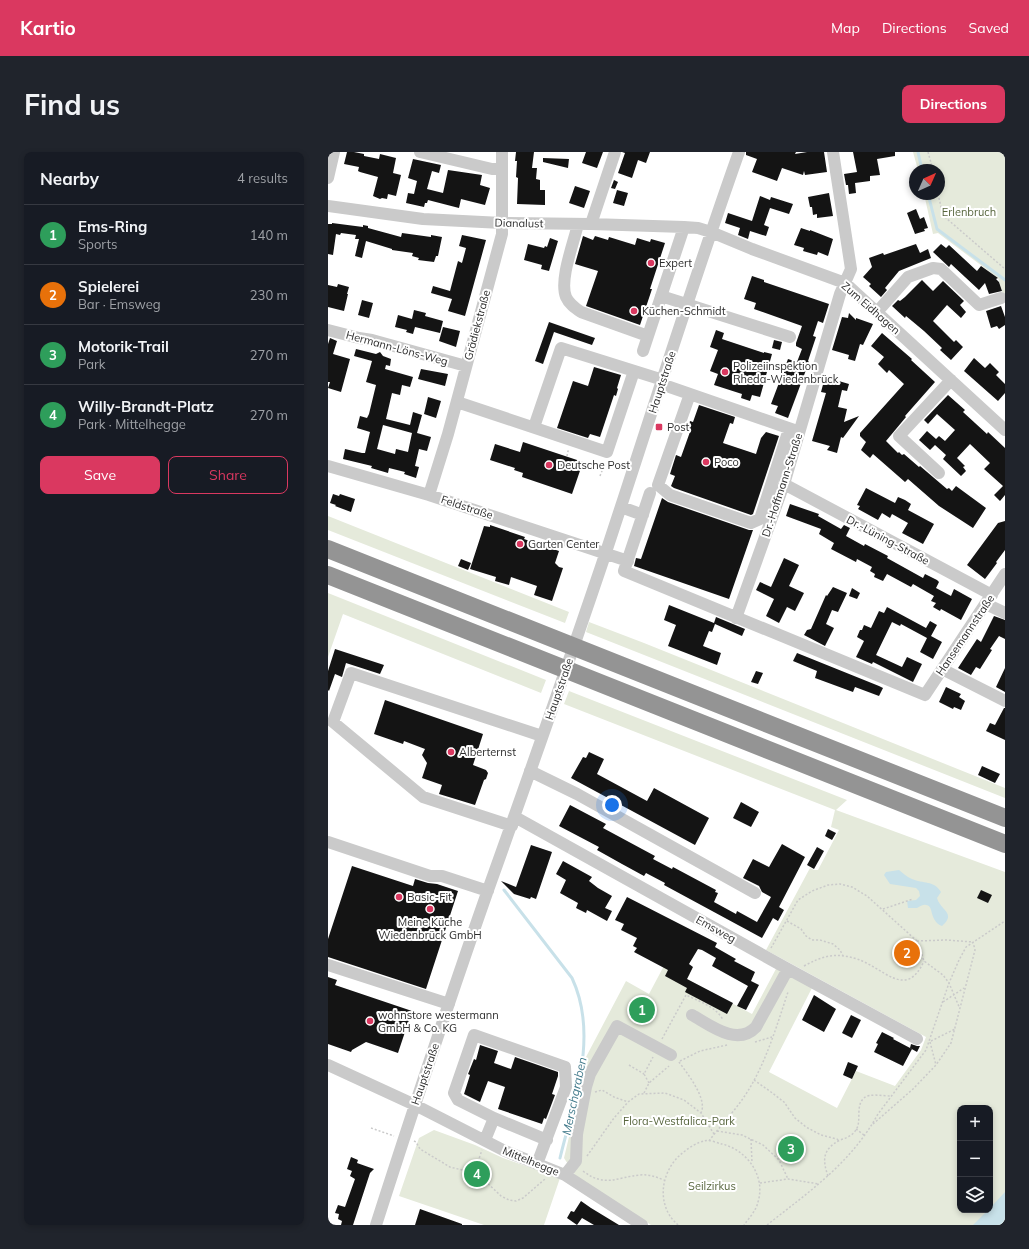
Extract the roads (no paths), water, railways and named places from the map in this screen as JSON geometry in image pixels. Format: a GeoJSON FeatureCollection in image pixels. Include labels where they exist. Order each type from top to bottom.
{"type":"FeatureCollection","features":[{"type":"Feature","properties":{"kind":"highway"},"geometry":{"type":"LineString","coordinates":[[328,549],[1005,818]]}},
{"type":"Feature","properties":{"kind":"highway"},"geometry":{"type":"LineString","coordinates":[[328,575],[1005,844]]}},
{"type":"Feature","properties":{"kind":"street"},"geometry":{"type":"LineString","coordinates":[[328,178],[334,152]]}},
{"type":"Feature","properties":{"kind":"street"},"geometry":{"type":"LineString","coordinates":[[420,152],[492,169],[502,169]]}},
{"type":"Feature","properties":{"kind":"street","name":"Grädiekstraße"},"geometry":{"type":"LineString","coordinates":[[429,495],[457,402],[502,234],[502,152]]}},
{"type":"Feature","properties":{"kind":"street"},"geometry":{"type":"LineString","coordinates":[[591,224],[615,152]]}},
{"type":"Feature","properties":{"kind":"street","name":"Hauptstraße"},"geometry":{"type":"LineString","coordinates":[[376,1225],[449,1004],[606,553],[687,304],[739,152]]}},
{"type":"Feature","properties":{"kind":"street","name":"Dr.-Hoffmann-Straße"},"geometry":{"type":"LineString","coordinates":[[736,618],[765,521],[784,484],[794,430],[840,294],[851,269],[833,152]]}},
{"type":"Feature","properties":{"kind":"street","name":"Dianalust"},"geometry":{"type":"LineString","coordinates":[[328,206],[423,219],[502,223],[684,227],[698,228],[711,232]]}},
{"type":"Feature","properties":{"kind":"street"},"geometry":{"type":"LineString","coordinates":[[578,224],[565,275],[564,286],[566,296],[572,306],[581,312],[648,336]]}},
{"type":"Feature","properties":{"kind":"street"},"geometry":{"type":"LineString","coordinates":[[642,351],[684,227]]}},
{"type":"Feature","properties":{"kind":"street","name":"Zum Eidhagen"},"geometry":{"type":"LineString","coordinates":[[711,232],[752,249],[845,283],[1005,430]]}},
{"type":"Feature","properties":{"kind":"street"},"geometry":{"type":"LineString","coordinates":[[877,312],[908,277],[933,268],[941,269],[979,305],[1001,298]]}},
{"type":"Feature","properties":{"kind":"street"},"geometry":{"type":"LineString","coordinates":[[661,296],[790,337]]}},
{"type":"Feature","properties":{"kind":"street","name":"Hermann-Löns-Weg"},"geometry":{"type":"LineString","coordinates":[[328,330],[372,340],[466,366]]}},
{"type":"Feature","properties":{"kind":"street"},"geometry":{"type":"LineString","coordinates":[[534,427],[561,348],[634,371],[690,394],[794,430],[765,521],[751,523],[670,495],[658,485],[690,394]]}},
{"type":"Feature","properties":{"kind":"street"},"geometry":{"type":"LineString","coordinates":[[457,402],[607,452],[634,371]]}},
{"type":"Feature","properties":{"kind":"street"},"geometry":{"type":"LineString","coordinates":[[939,473],[899,436],[951,380]]}},
{"type":"Feature","properties":{"kind":"street","name":"Feldstraße"},"geometry":{"type":"LineString","coordinates":[[328,466],[429,495],[628,561]]}},
{"type":"Feature","properties":{"kind":"street","name":"Dr.-Lüning-Straße"},"geometry":{"type":"LineString","coordinates":[[784,484],[989,600],[1005,613]]}},
{"type":"Feature","properties":{"kind":"street"},"geometry":{"type":"LineString","coordinates":[[650,493],[624,571],[736,618]]}},
{"type":"Feature","properties":{"kind":"street"},"geometry":{"type":"LineString","coordinates":[[621,507],[643,515]]}},
{"type":"Feature","properties":{"kind":"street","name":"Hansemannstraße"},"geometry":{"type":"LineString","coordinates":[[736,618],[925,695],[1005,574]]}},
{"type":"Feature","properties":{"kind":"street"},"geometry":{"type":"LineString","coordinates":[[942,669],[1005,701]]}},
{"type":"Feature","properties":{"kind":"street","name":"Emsweg"},"geometry":{"type":"LineString","coordinates":[[542,736],[351,673],[333,722],[423,797],[513,822],[917,1039]]}},
{"type":"Feature","properties":{"kind":"street"},"geometry":{"type":"LineString","coordinates":[[530,771],[578,794],[755,893]]}},
{"type":"Feature","properties":{"kind":"street"},"geometry":{"type":"LineString","coordinates":[[328,842],[430,876],[442,876],[488,891]]}},
{"type":"Feature","properties":{"kind":"street"},"geometry":{"type":"LineString","coordinates":[[328,965],[449,1004]]}},
{"type":"Feature","properties":{"kind":"street"},"geometry":{"type":"LineString","coordinates":[[692,1015],[727,1034],[734,1036],[750,1032],[756,1027],[792,971]]}},
{"type":"Feature","properties":{"kind":"street"},"geometry":{"type":"LineString","coordinates":[[565,1175],[576,1160],[577,1134],[590,1074],[617,1026],[675,1058]]}},
{"type":"Feature","properties":{"kind":"street"},"geometry":{"type":"LineString","coordinates":[[536,1164],[546,1140],[566,1087],[565,1067],[474,1035],[454,1093],[458,1100],[494,1118],[546,1140]]}},
{"type":"Feature","properties":{"kind":"street","name":"Mittelhegge"},"geometry":{"type":"LineString","coordinates":[[328,1065],[415,1105],[505,1151],[565,1175],[642,1225]]}},
{"type":"Feature","properties":{"kind":"street"},"geometry":{"type":"LineString","coordinates":[[485,1140],[494,1118]]}},
{"type":"Feature","properties":{"kind":"water"},"geometry":{"type":"Polygon","coordinates":[[[899,870],[916,881],[932,884],[938,888],[941,892],[937,898],[948,915],[946,922],[942,926],[935,921],[928,906],[923,905],[917,908],[908,908],[907,901],[916,900],[920,896],[919,891],[916,888],[890,884],[884,875],[886,872],[899,870]]]}},
{"type":"Feature","properties":{"kind":"water"},"geometry":{"type":"Polygon","coordinates":[[[1005,1192],[1005,1224],[973,1225],[985,1213],[993,1213],[993,1205],[1005,1192]]]}},
{"type":"Feature","properties":{"kind":"waterway"},"geometry":{"type":"LineString","coordinates":[[918,152],[921,164]]}},
{"type":"Feature","properties":{"kind":"waterway"},"geometry":{"type":"LineString","coordinates":[[930,200],[937,229],[1005,280]]}},
{"type":"Feature","properties":{"kind":"waterway","name":"Merschgraben"},"geometry":{"type":"LineString","coordinates":[[504,890],[572,978],[580,1000],[584,1045],[577,1091],[560,1158]]}},
{"type":"Feature","properties":{"kind":"place","name":"Expert"},"geometry":{"type":"Point","coordinates":[651,263]}},
{"type":"Feature","properties":{"kind":"place","name":"Küchen-Schmidt"},"geometry":{"type":"Point","coordinates":[634,311]}},
{"type":"Feature","properties":{"kind":"place","name":"Polizeiinspektion Rheda-Wiedenbrück"},"geometry":{"type":"Point","coordinates":[725,372]}},
{"type":"Feature","properties":{"kind":"place","name":"Post"},"geometry":{"type":"Point","coordinates":[659,427]}},
{"type":"Feature","properties":{"kind":"place","name":"Poco"},"geometry":{"type":"Point","coordinates":[706,462]}},
{"type":"Feature","properties":{"kind":"place","name":"Deutsche Post"},"geometry":{"type":"Point","coordinates":[549,465]}},
{"type":"Feature","properties":{"kind":"place","name":"Garten Center"},"geometry":{"type":"Point","coordinates":[520,544]}},
{"type":"Feature","properties":{"kind":"place","name":"Alberternst"},"geometry":{"type":"Point","coordinates":[451,752]}},
{"type":"Feature","properties":{"kind":"place","name":"Basic-Fit"},"geometry":{"type":"Point","coordinates":[399,897]}},
{"type":"Feature","properties":{"kind":"place","name":"Meine Küche Wiedenbrück GmbH"},"geometry":{"type":"Point","coordinates":[430,909]}},
{"type":"Feature","properties":{"kind":"place","name":"Spielerei"},"geometry":{"type":"Point","coordinates":[907,953]}},
{"type":"Feature","properties":{"kind":"place","name":"Ems-Ring"},"geometry":{"type":"Point","coordinates":[642,1010]}},
{"type":"Feature","properties":{"kind":"place","name":"wohnstore westermann GmbH & Co. KG"},"geometry":{"type":"Point","coordinates":[370,1021]}},
{"type":"Feature","properties":{"kind":"place","name":"Motorik-Trail"},"geometry":{"type":"Point","coordinates":[791,1149]}},
{"type":"Feature","properties":{"kind":"place","name":"Willy-Brandt-Platz"},"geometry":{"type":"Point","coordinates":[477,1174]}},
{"type":"Feature","properties":{"kind":"park label","name":"Erlenbruch"},"geometry":{"type":"Point","coordinates":[969,212]}},
{"type":"Feature","properties":{"kind":"park label","name":"Flora-Westfalica-Park"},"geometry":{"type":"Point","coordinates":[679,1121]}},
{"type":"Feature","properties":{"kind":"park label","name":"Seilzirkus"},"geometry":{"type":"Point","coordinates":[712,1186]}}]}
